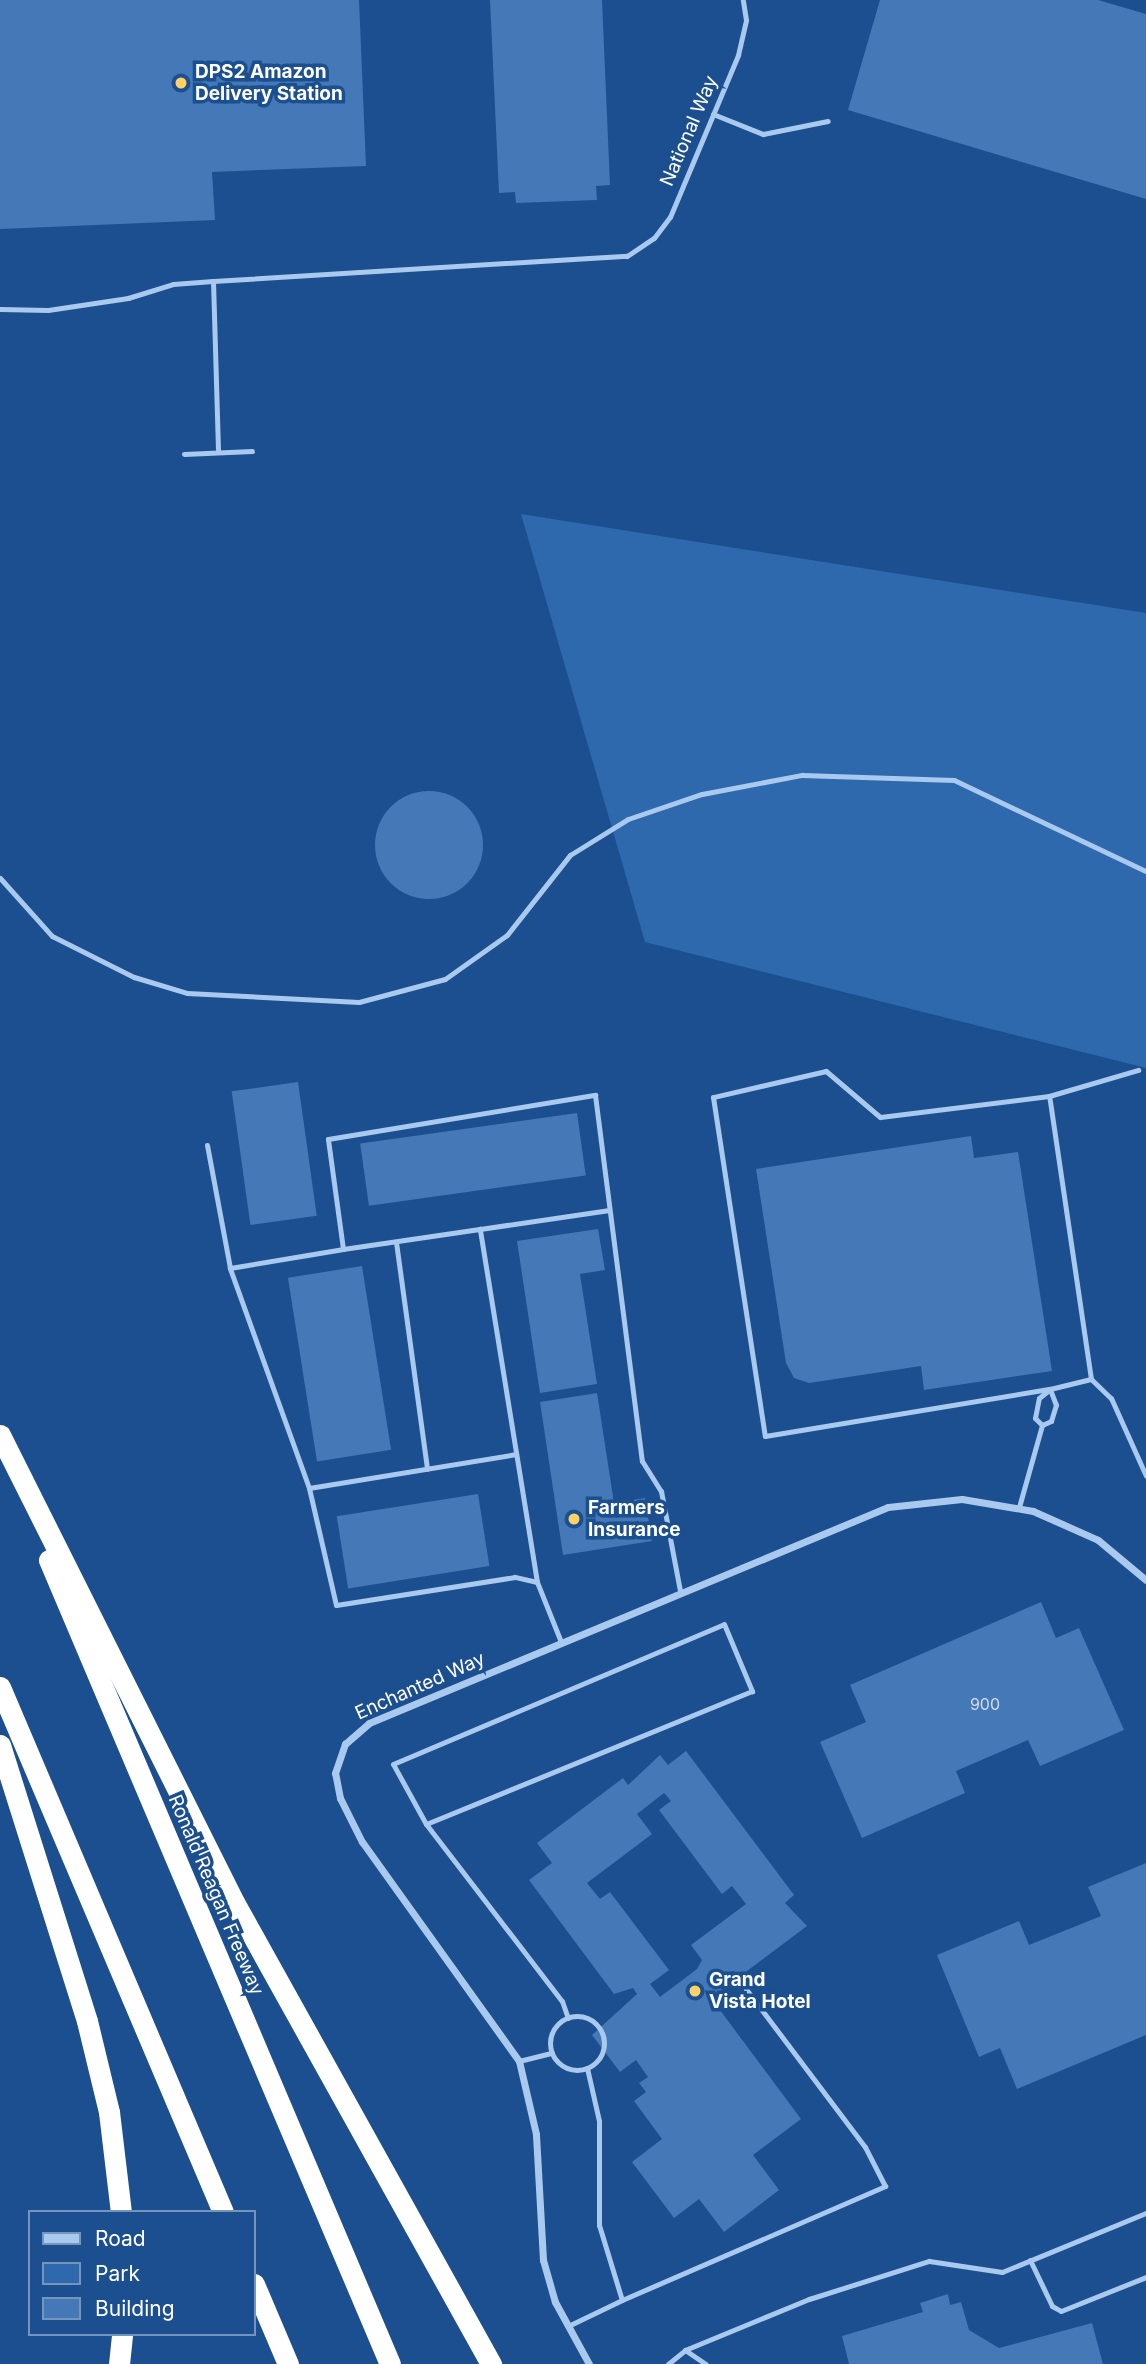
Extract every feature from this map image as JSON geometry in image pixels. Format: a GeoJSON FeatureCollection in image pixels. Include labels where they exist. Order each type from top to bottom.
{"type":"FeatureCollection","features":[{"type":"Feature","properties":{"kind":"highway"},"geometry":{"type":"LineString","coordinates":[[0,1435],[234,1902],[491,2364]]}},
{"type":"Feature","properties":{"kind":"highway","name":"Ronald Reagan Freeway"},"geometry":{"type":"LineString","coordinates":[[0,1444],[390,2364]]}},
{"type":"Feature","properties":{"kind":"highway"},"geometry":{"type":"LineString","coordinates":[[0,1687],[222,2210]]}},
{"type":"Feature","properties":{"kind":"highway"},"geometry":{"type":"LineString","coordinates":[[0,1745],[87,2021],[109,2112],[121,2210]]}},
{"type":"Feature","properties":{"kind":"highway"},"geometry":{"type":"LineString","coordinates":[[256,2289],[288,2364]]}},
{"type":"Feature","properties":{"kind":"highway"},"geometry":{"type":"LineString","coordinates":[[119,2364],[122,2336]]}},
{"type":"Feature","properties":{"kind":"street","name":"Enchanted Way"},"geometry":{"type":"LineString","coordinates":[[589,2364],[567,2327],[543,2260],[536,2134],[519,2061],[362,1842],[340,1798],[335,1773],[345,1744],[369,1723],[680,1591],[888,1507],[962,1499],[1018,1507],[1082,1532],[1146,1580]]}},
{"type":"Feature","properties":{"kind":"lane","name":"National Way"},"geometry":{"type":"LineString","coordinates":[[213,281],[627,256],[654,238],[670,217],[738,55],[746,20],[743,0]]}},
{"type":"Feature","properties":{"kind":"lane"},"geometry":{"type":"LineString","coordinates":[[713,114],[763,134],[828,121]]}},
{"type":"Feature","properties":{"kind":"lane"},"geometry":{"type":"LineString","coordinates":[[0,309],[48,310],[128,298],[173,284],[213,281],[218,452]]}},
{"type":"Feature","properties":{"kind":"lane"},"geometry":{"type":"LineString","coordinates":[[184,454],[252,451]]}},
{"type":"Feature","properties":{"kind":"lane"},"geometry":{"type":"LineString","coordinates":[[0,878],[52,936],[134,977],[187,993],[359,1002],[445,979],[480,955],[525,916],[570,855],[628,819],[702,794],[802,775],[954,780],[1146,871]]}},
{"type":"Feature","properties":{"kind":"lane"},"geometry":{"type":"LineString","coordinates":[[1091,1379],[1050,1389],[765,1436],[713,1097],[826,1071],[880,1117],[1049,1096],[1138,1070]]}},
{"type":"Feature","properties":{"kind":"lane"},"geometry":{"type":"LineString","coordinates":[[343,1249],[328,1139],[595,1095],[642,1461],[661,1491],[680,1591]]}},
{"type":"Feature","properties":{"kind":"lane"},"geometry":{"type":"LineString","coordinates":[[1049,1096],[1091,1379],[1111,1398],[1146,1476]]}},
{"type":"Feature","properties":{"kind":"lane"},"geometry":{"type":"LineString","coordinates":[[207,1145],[230,1268],[309,1488],[336,1605],[514,1577],[537,1581]]}},
{"type":"Feature","properties":{"kind":"lane"},"geometry":{"type":"LineString","coordinates":[[230,1268],[608,1210]]}},
{"type":"Feature","properties":{"kind":"lane"},"geometry":{"type":"LineString","coordinates":[[480,1229],[537,1581],[561,1642]]}},
{"type":"Feature","properties":{"kind":"lane"},"geometry":{"type":"LineString","coordinates":[[396,1242],[428,1469]]}},
{"type":"Feature","properties":{"kind":"lane"},"geometry":{"type":"LineString","coordinates":[[1042,1425],[1035,1418],[1039,1398],[1050,1389]]}},
{"type":"Feature","properties":{"kind":"lane"},"geometry":{"type":"LineString","coordinates":[[1018,1507],[1042,1425],[1051,1421],[1056,1405],[1050,1389]]}},
{"type":"Feature","properties":{"kind":"lane"},"geometry":{"type":"LineString","coordinates":[[309,1488],[516,1454]]}},
{"type":"Feature","properties":{"kind":"lane"},"geometry":{"type":"LineString","coordinates":[[426,1824],[752,1692],[724,1624],[393,1764],[426,1824],[562,2001],[568,2018]]}},
{"type":"Feature","properties":{"kind":"lane"},"geometry":{"type":"LineString","coordinates":[[567,2327],[885,2186],[865,2147],[746,1989]]}},
{"type":"Feature","properties":{"kind":"lane"},"geometry":{"type":"LineString","coordinates":[[568,2018],[586,2018],[600,2029],[601,2055],[587,2068],[570,2069],[552,2053],[555,2028],[568,2018]]}},
{"type":"Feature","properties":{"kind":"lane"},"geometry":{"type":"LineString","coordinates":[[519,2061],[552,2053]]}},
{"type":"Feature","properties":{"kind":"lane"},"geometry":{"type":"LineString","coordinates":[[587,2068],[600,2121],[599,2225],[622,2301]]}},
{"type":"Feature","properties":{"kind":"lane"},"geometry":{"type":"LineString","coordinates":[[668,2364],[685,2350],[809,2299],[929,2261],[1002,2272],[1146,2213]]}},
{"type":"Feature","properties":{"kind":"lane"},"geometry":{"type":"LineString","coordinates":[[1030,2260],[1052,2306],[1060,2311],[1146,2277]]}},
{"type":"Feature","properties":{"kind":"lane"},"geometry":{"type":"LineString","coordinates":[[685,2350],[706,2364]]}},
{"type":"Feature","properties":{"kind":"green space"},"geometry":{"type":"Polygon","coordinates":[[[521,514],[1146,613],[1146,1068],[645,942],[521,514]]]}},
{"type":"Feature","properties":{"kind":"building","name":"DPS2 Amazon Delivery Station"},"geometry":{"type":"Polygon","coordinates":[[[0,0],[359,0],[366,166],[212,172],[215,220],[0,229],[0,0]]]}},
{"type":"Feature","properties":{"kind":"building"},"geometry":{"type":"Polygon","coordinates":[[[490,0],[602,0],[610,185],[596,186],[597,200],[516,203],[515,192],[499,193],[490,0]]]}},
{"type":"Feature","properties":{"kind":"building"},"geometry":{"type":"Polygon","coordinates":[[[880,0],[1098,0],[1146,14],[1146,199],[848,110],[880,0]]]}},
{"type":"Feature","properties":{"kind":"building"},"geometry":{"type":"Polygon","coordinates":[[[429,791],[450,795],[468,806],[479,824],[483,845],[479,866],[468,884],[450,895],[429,899],[408,895],[390,884],[379,866],[375,845],[379,824],[390,806],[408,795],[429,791]]]}},
{"type":"Feature","properties":{"kind":"building"},"geometry":{"type":"Polygon","coordinates":[[[298,1082],[317,1216],[250,1225],[232,1091],[298,1082]]]}},
{"type":"Feature","properties":{"kind":"building"},"geometry":{"type":"Polygon","coordinates":[[[577,1113],[586,1175],[369,1206],[360,1143],[577,1113]]]}},
{"type":"Feature","properties":{"kind":"building"},"geometry":{"type":"Polygon","coordinates":[[[971,1136],[974,1158],[1018,1152],[1052,1371],[924,1390],[921,1366],[809,1383],[794,1378],[786,1363],[756,1169],[971,1136]]]}},
{"type":"Feature","properties":{"kind":"building"},"geometry":{"type":"Polygon","coordinates":[[[598,1229],[605,1270],[580,1274],[597,1384],[540,1393],[517,1241],[598,1229]]]}},
{"type":"Feature","properties":{"kind":"building"},"geometry":{"type":"Polygon","coordinates":[[[362,1266],[391,1450],[317,1461],[288,1278],[362,1266]]]}},
{"type":"Feature","properties":{"kind":"building"},"geometry":{"type":"Polygon","coordinates":[[[597,1393],[614,1503],[645,1498],[652,1541],[563,1555],[540,1402],[597,1393]]]}},
{"type":"Feature","properties":{"kind":"building"},"geometry":{"type":"Polygon","coordinates":[[[478,1494],[489,1566],[348,1588],[337,1516],[478,1494]]]}},
{"type":"Feature","properties":{"kind":"building"},"geometry":{"type":"Polygon","coordinates":[[[1041,1602],[1056,1638],[1079,1628],[1124,1730],[1040,1766],[1028,1740],[956,1771],[965,1793],[862,1838],[820,1742],[866,1722],[850,1685],[1041,1602]]]}},
{"type":"Feature","properties":{"kind":"building","name":"Grand Vista Hotel"},"geometry":{"type":"Polygon","coordinates":[[[686,1751],[794,1895],[785,1903],[807,1926],[711,1998],[801,2119],[753,2155],[779,2190],[724,2232],[699,2199],[674,2218],[632,2162],[662,2139],[634,2101],[646,2092],[639,2083],[648,2077],[636,2060],[620,2072],[592,2035],[637,1994],[633,1988],[614,1994],[529,1880],[552,1863],[537,1843],[623,1778],[628,1785],[660,1755],[668,1765],[686,1751]],[[664,1793],[637,1814],[652,1834],[587,1883],[600,1899],[610,1892],[669,1970],[650,1984],[660,1997],[697,1969],[702,1960],[691,1945],[746,1904],[732,1886],[722,1894],[659,1810],[671,1801],[664,1793]]]}},
{"type":"Feature","properties":{"kind":"building"},"geometry":{"type":"Polygon","coordinates":[[[1146,1863],[1146,2035],[1017,2089],[1000,2048],[979,2057],[937,1955],[1019,1921],[1029,1945],[1101,1916],[1088,1887],[1146,1863]]]}},
{"type":"Feature","properties":{"kind":"building"},"geometry":{"type":"Polygon","coordinates":[[[948,2294],[950,2305],[961,2302],[969,2330],[999,2348],[1092,2323],[1103,2364],[849,2364],[842,2336],[923,2312],[920,2303],[948,2294]]]}},
{"type":"Feature","properties":{"kind":"place","name":"DPS2 Amazon Delivery Station"},"geometry":{"type":"Point","coordinates":[181,83]}},
{"type":"Feature","properties":{"kind":"place","name":"Farmers Insurance"},"geometry":{"type":"Point","coordinates":[574,1519]}},
{"type":"Feature","properties":{"kind":"place","name":"Grand Vista Hotel"},"geometry":{"type":"Point","coordinates":[695,1991]}}]}
